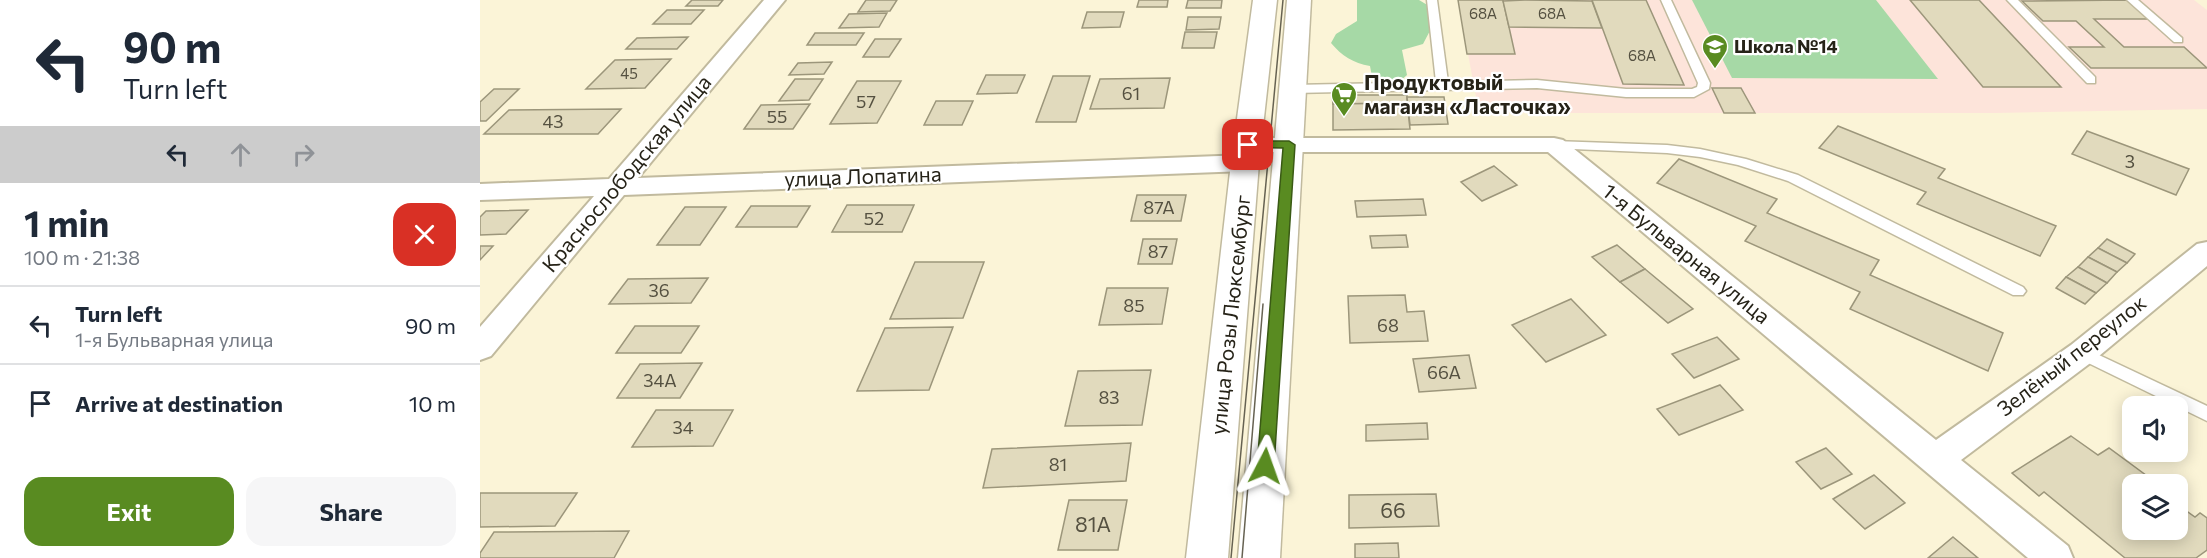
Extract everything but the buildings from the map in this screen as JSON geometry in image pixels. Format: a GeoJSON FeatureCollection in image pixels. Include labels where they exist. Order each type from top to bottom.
{"type":"FeatureCollection","features":[{"type":"Feature","properties":{"kind":"street","name":"Краснослободская улица"},"geometry":{"type":"LineString","coordinates":[[480,348],[775,0]]}},
{"type":"Feature","properties":{"kind":"street","name":"улица Розы Люксембург"},"geometry":{"type":"LineString","coordinates":[[1207,558],[1246,154],[1265,0]]}},
{"type":"Feature","properties":{"kind":"street","name":"улица Розы Люксембург"},"geometry":{"type":"LineString","coordinates":[[1259,558],[1299,0]]}},
{"type":"Feature","properties":{"kind":"street"},"geometry":{"type":"LineString","coordinates":[[1246,154],[1289,145],[1554,145]]}},
{"type":"Feature","properties":{"kind":"street","name":"1-я Бульварная улица"},"geometry":{"type":"LineString","coordinates":[[1554,145],[2055,558]]}},
{"type":"Feature","properties":{"kind":"street","name":"улица Лопатина"},"geometry":{"type":"LineString","coordinates":[[480,192],[1246,154]]}},
{"type":"Feature","properties":{"kind":"street","name":"Зелёный переулок"},"geometry":{"type":"LineString","coordinates":[[1936,459],[2082,353],[2207,251]]}},
{"type":"Feature","properties":{"kind":"lane"},"geometry":{"type":"LineString","coordinates":[[1432,0],[1443,87]]}},
{"type":"Feature","properties":{"kind":"lane"},"geometry":{"type":"LineString","coordinates":[[1293,89],[1537,84],[1626,93],[1694,93],[1703,89],[1704,83],[1666,0]]}},
{"type":"Feature","properties":{"kind":"lane"},"geometry":{"type":"LineString","coordinates":[[2012,0],[2091,80]]}},
{"type":"Feature","properties":{"kind":"lane"},"geometry":{"type":"LineString","coordinates":[[2132,0],[2178,39]]}},
{"type":"Feature","properties":{"kind":"lane"},"geometry":{"type":"LineString","coordinates":[[1554,145],[1667,149],[1700,153],[1741,162],[1793,178],[2018,291]]}},
{"type":"Feature","properties":{"kind":"lane"},"geometry":{"type":"LineString","coordinates":[[2082,353],[2207,414]]}},
{"type":"Feature","properties":{"kind":"shaded area","name":"Школа №14"},"geometry":{"type":"Polygon","coordinates":[[[1458,0],[2194,0],[2207,10],[2207,109],[1995,113],[1479,113],[1458,0]]]}},
{"type":"Feature","properties":{"kind":"green space"},"geometry":{"type":"Polygon","coordinates":[[[1357,0],[1419,0],[1429,6],[1433,25],[1423,44],[1402,50],[1407,75],[1400,81],[1373,82],[1370,66],[1348,58],[1331,43],[1336,34],[1357,21],[1357,0]]]}},
{"type":"Feature","properties":{"kind":"green space"},"geometry":{"type":"Polygon","coordinates":[[[1692,0],[1876,0],[1938,79],[1732,78],[1692,0]]]}},
{"type":"Feature","properties":{"kind":"tram line"},"geometry":{"type":"LineString","coordinates":[[1231,558],[1283,0]]}},
{"type":"Feature","properties":{"kind":"tram line"},"geometry":{"type":"LineString","coordinates":[[1242,558],[1263,304]]}},
{"type":"Feature","properties":{"kind":"place","name":"Школа №14"},"geometry":{"type":"Point","coordinates":[1715,70]}},
{"type":"Feature","properties":{"kind":"place","name":"Продуктовый магаизн «Ласточка»"},"geometry":{"type":"Point","coordinates":[1344,118]}},
{"type":"Feature","properties":{"kind":"route"},"geometry":{"type":"LineString","coordinates":[[1248,145],[1289,145],[1265,466]]}}]}
